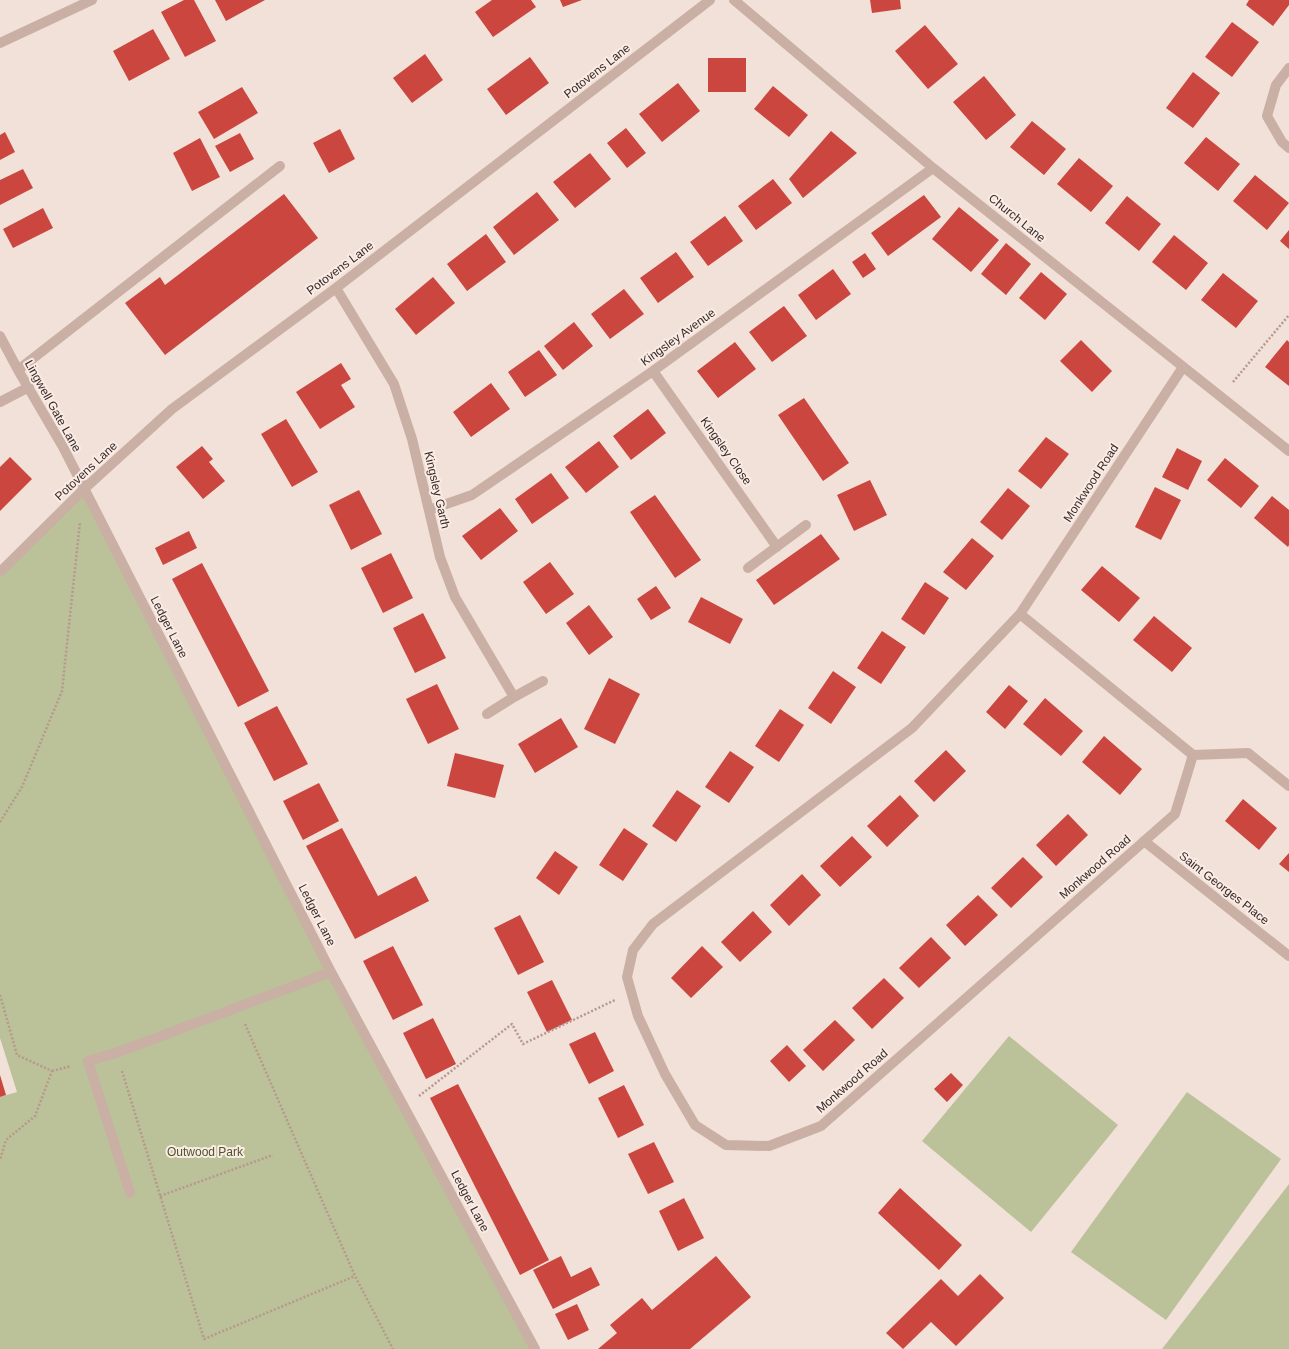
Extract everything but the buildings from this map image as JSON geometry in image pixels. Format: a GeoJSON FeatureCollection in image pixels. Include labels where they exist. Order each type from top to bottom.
{"type":"FeatureCollection","features":[{"type":"Feature","properties":{"kind":"street"},"geometry":{"type":"LineString","coordinates":[[0,43],[92,0]]}},
{"type":"Feature","properties":{"kind":"street","name":"Potovens Lane"},"geometry":{"type":"LineString","coordinates":[[0,572],[84,489],[172,409],[336,288],[710,0]]}},
{"type":"Feature","properties":{"kind":"street","name":"Church Lane"},"geometry":{"type":"LineString","coordinates":[[734,0],[933,168],[1289,451]]}},
{"type":"Feature","properties":{"kind":"street"},"geometry":{"type":"LineString","coordinates":[[1289,68],[1276,85],[1267,116],[1282,142],[1289,148]]}},
{"type":"Feature","properties":{"kind":"street"},"geometry":{"type":"LineString","coordinates":[[18,370],[280,166]]}},
{"type":"Feature","properties":{"kind":"street","name":"Kingsley Avenue"},"geometry":{"type":"LineString","coordinates":[[429,510],[472,495],[653,371],[933,168]]}},
{"type":"Feature","properties":{"kind":"street","name":"Kingsley Garth"},"geometry":{"type":"LineString","coordinates":[[336,288],[394,384],[412,439],[440,557],[455,597],[514,697]]}},
{"type":"Feature","properties":{"kind":"street","name":"Lingwell Gate Lane"},"geometry":{"type":"LineString","coordinates":[[0,336],[63,448],[84,489]]}},
{"type":"Feature","properties":{"kind":"street","name":"Monkwood Road"},"geometry":{"type":"LineString","coordinates":[[1183,367],[1020,614],[912,728],[653,924],[632,950],[627,977],[638,1016],[665,1074],[695,1126],[726,1144],[769,1146],[821,1126],[1174,814],[1193,755]]}},
{"type":"Feature","properties":{"kind":"street","name":"Kingsley Close"},"geometry":{"type":"LineString","coordinates":[[653,371],[778,546]]}},
{"type":"Feature","properties":{"kind":"street"},"geometry":{"type":"LineString","coordinates":[[0,402],[29,387]]}},
{"type":"Feature","properties":{"kind":"street","name":"Ledger Lane"},"geometry":{"type":"LineString","coordinates":[[84,489],[331,972],[535,1349]]}},
{"type":"Feature","properties":{"kind":"street"},"geometry":{"type":"LineString","coordinates":[[748,568],[806,525]]}},
{"type":"Feature","properties":{"kind":"street"},"geometry":{"type":"LineString","coordinates":[[1020,614],[1193,755],[1248,753],[1289,786]]}},
{"type":"Feature","properties":{"kind":"street"},"geometry":{"type":"LineString","coordinates":[[487,714],[543,681]]}},
{"type":"Feature","properties":{"kind":"street","name":"Saint Georges Place"},"geometry":{"type":"LineString","coordinates":[[1144,841],[1289,956]]}},
{"type":"Feature","properties":{"kind":"street"},"geometry":{"type":"LineString","coordinates":[[130,1193],[88,1062],[116,1053],[331,972]]}},
{"type":"Feature","properties":{"kind":"path"},"geometry":{"type":"LineString","coordinates":[[1221,397],[1289,315]]}},
{"type":"Feature","properties":{"kind":"path"},"geometry":{"type":"LineString","coordinates":[[0,822],[22,787],[62,691],[80,520]]}},
{"type":"Feature","properties":{"kind":"path"},"geometry":{"type":"LineString","coordinates":[[404,1107],[512,1024],[523,1044],[631,992]]}},
{"type":"Feature","properties":{"kind":"path"},"geometry":{"type":"LineString","coordinates":[[0,995],[17,1055],[52,1071],[35,1116],[6,1140],[0,1160]]}},
{"type":"Feature","properties":{"kind":"path"},"geometry":{"type":"LineString","coordinates":[[237,1007],[356,1276],[393,1349]]}},
{"type":"Feature","properties":{"kind":"path"},"geometry":{"type":"LineString","coordinates":[[116,1053],[204,1339],[356,1276]]}},
{"type":"Feature","properties":{"kind":"path"},"geometry":{"type":"LineString","coordinates":[[160,1196],[273,1155]]}},
{"type":"Feature","properties":{"kind":"green space","name":"Outwood Park"},"geometry":{"type":"Polygon","coordinates":[[[84,489],[331,972],[535,1349],[0,1349],[0,1097],[17,1092],[0,1038],[0,570],[84,489]]]}},
{"type":"Feature","properties":{"kind":"green space"},"geometry":{"type":"Polygon","coordinates":[[[1009,1036],[1118,1125],[1031,1232],[922,1141],[1009,1036]]]}},
{"type":"Feature","properties":{"kind":"green space"},"geometry":{"type":"Polygon","coordinates":[[[1187,1092],[1281,1159],[1166,1320],[1071,1252],[1187,1092]]]}},
{"type":"Feature","properties":{"kind":"green space"},"geometry":{"type":"Polygon","coordinates":[[[1289,1184],[1289,1349],[1162,1349],[1289,1184]]]}}]}
